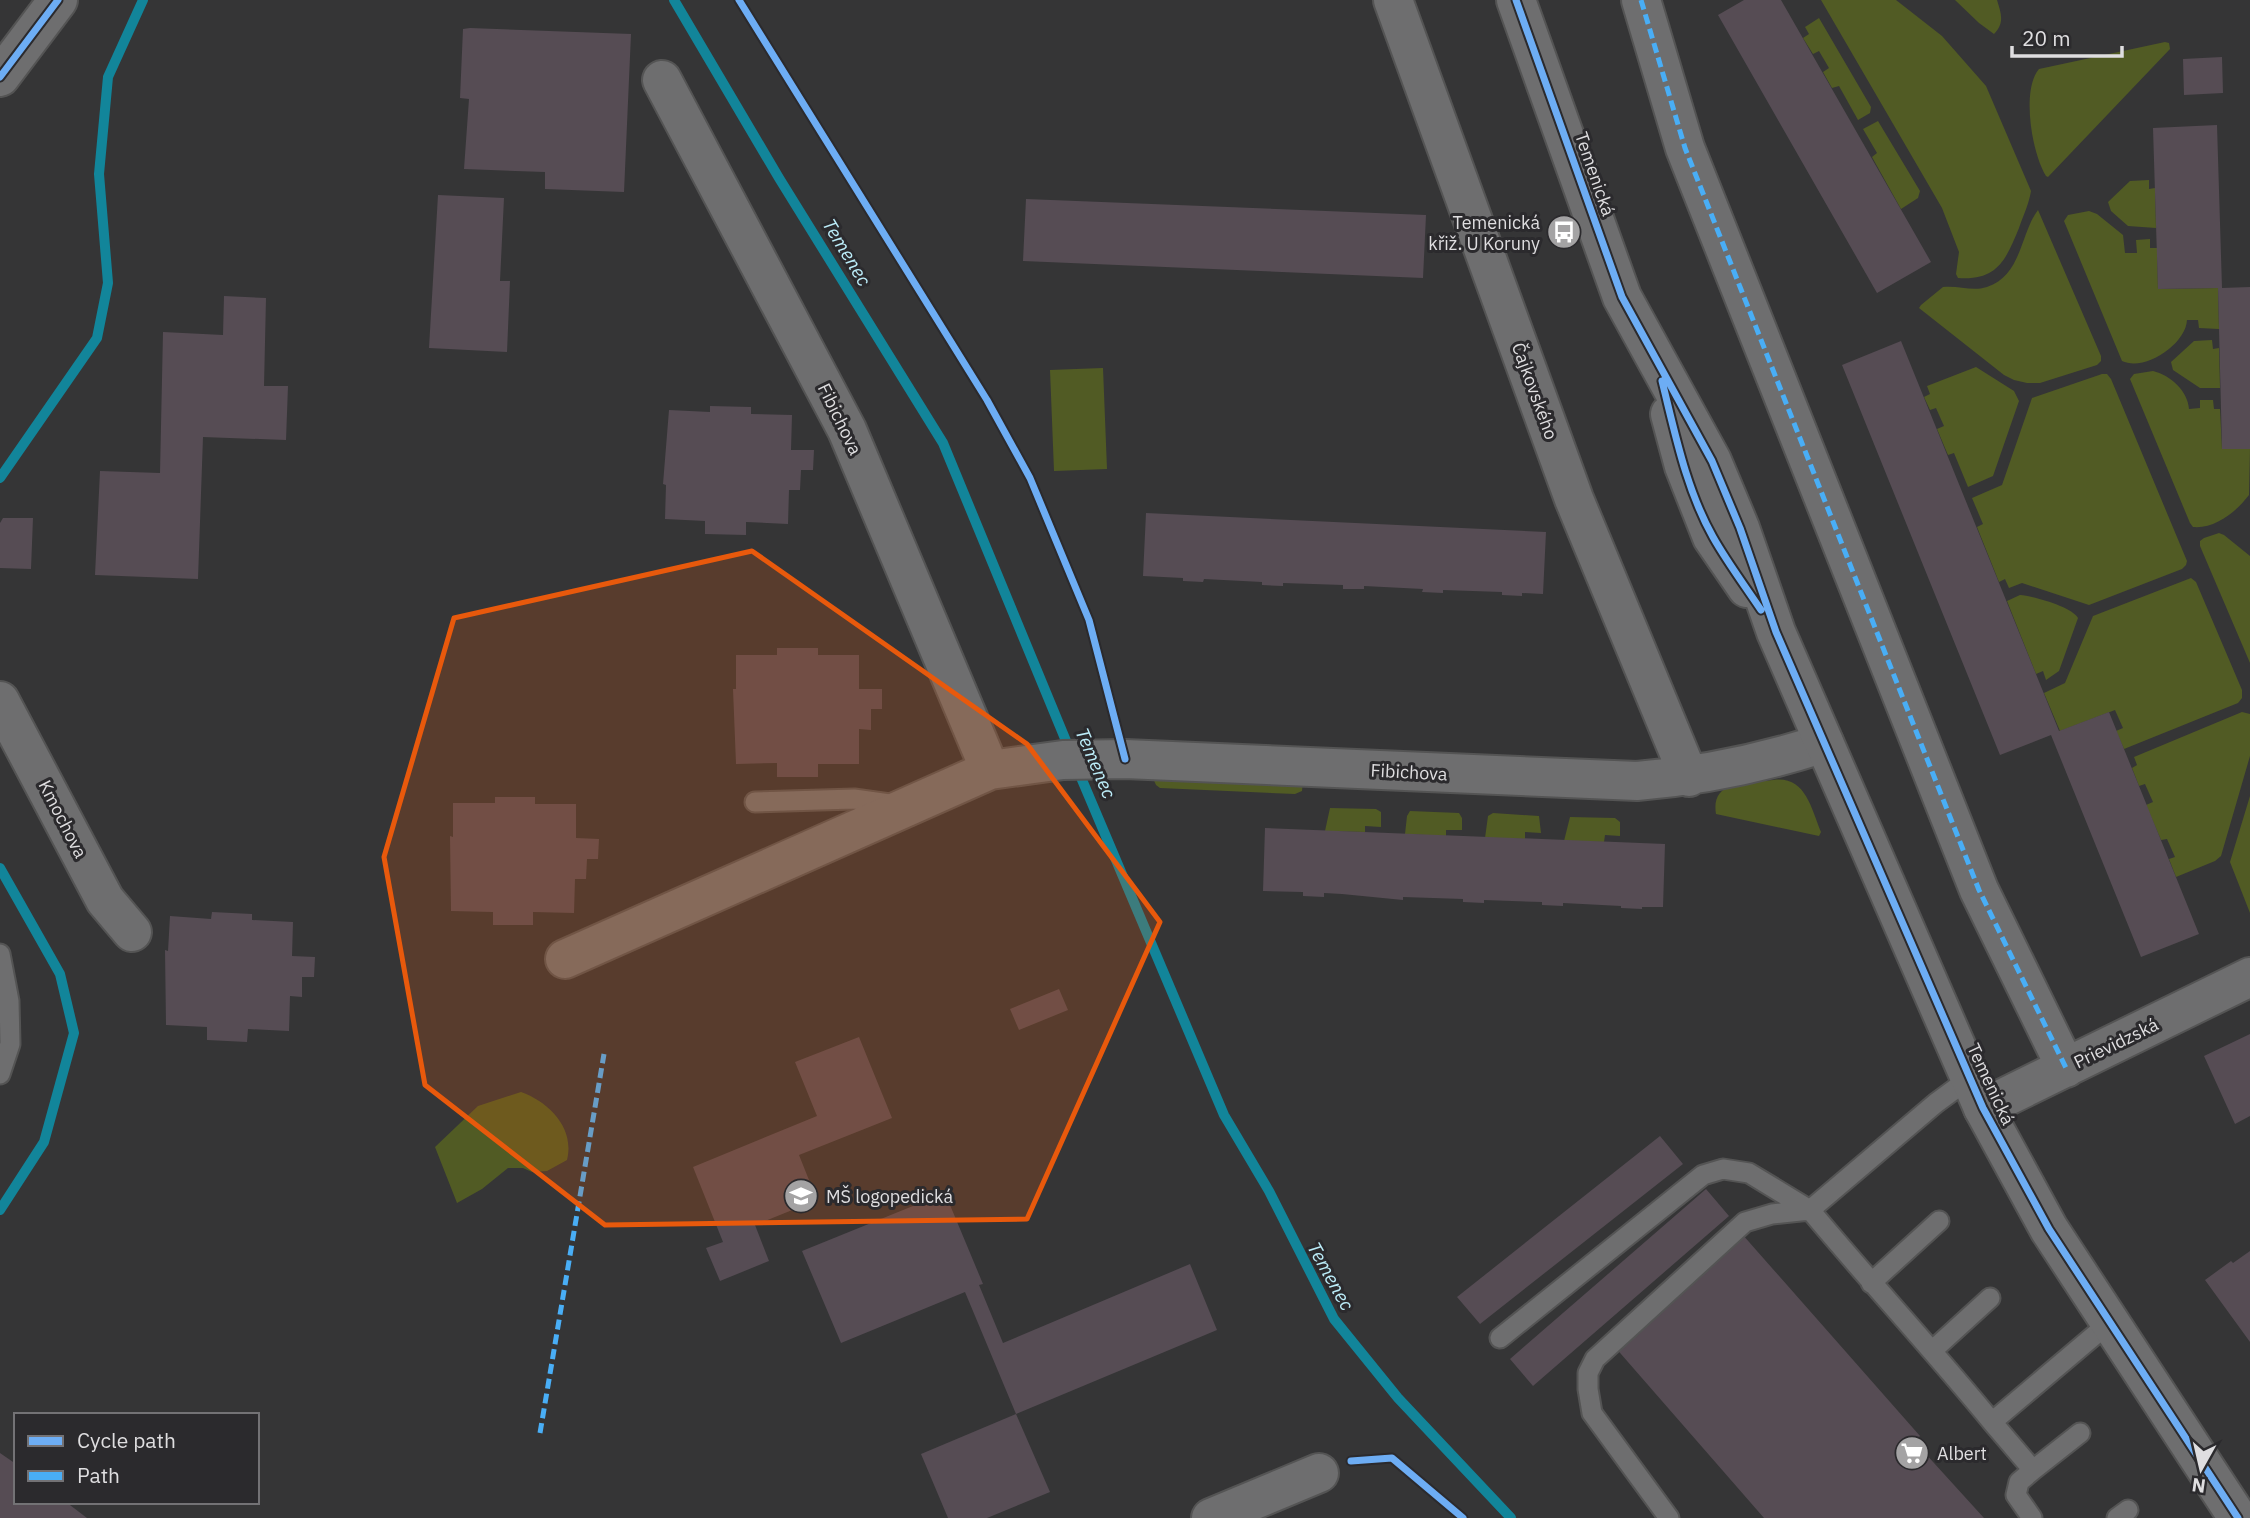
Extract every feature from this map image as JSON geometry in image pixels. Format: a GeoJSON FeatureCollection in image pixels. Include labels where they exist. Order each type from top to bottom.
{"type":"FeatureCollection","features":[{"type":"Feature","properties":{"kind":"street"},"geometry":{"type":"LineString","coordinates":[[4,64],[58,0]]}},
{"type":"Feature","properties":{"kind":"street","name":"Čajkovského"},"geometry":{"type":"LineString","coordinates":[[1393,0],[1574,499],[1689,777]]}},
{"type":"Feature","properties":{"kind":"street","name":"Temenická"},"geometry":{"type":"LineString","coordinates":[[1516,0],[1622,297],[1712,461],[1740,528],[1776,632],[1976,1093],[2049,1229],[2238,1518]]}},
{"type":"Feature","properties":{"kind":"street"},"geometry":{"type":"LineString","coordinates":[[1642,0],[1685,148],[1979,890],[2066,1068]]}},
{"type":"Feature","properties":{"kind":"street","name":"Fibichova"},"geometry":{"type":"LineString","coordinates":[[662,80],[847,430],[990,770]]}},
{"type":"Feature","properties":{"kind":"street","name":"Kmochova"},"geometry":{"type":"LineString","coordinates":[[0,702],[105,900],[132,932]]}},
{"type":"Feature","properties":{"kind":"street","name":"Fibichova"},"geometry":{"type":"LineString","coordinates":[[565,960],[990,770],[1075,760],[1139,760],[1637,782],[1689,777],[1824,743]]}},
{"type":"Feature","properties":{"kind":"street","name":"Prievidzská"},"geometry":{"type":"LineString","coordinates":[[1976,1093],[2066,1068],[2250,977]]}},
{"type":"Feature","properties":{"kind":"street"},"geometry":{"type":"LineString","coordinates":[[1211,1518],[1318,1473]]}},
{"type":"Feature","properties":{"kind":"lane"},"geometry":{"type":"LineString","coordinates":[[755,802],[854,799],[907,807]]}},
{"type":"Feature","properties":{"kind":"lane"},"geometry":{"type":"LineString","coordinates":[[0,954],[9,1001],[10,1044],[0,1074]]}},
{"type":"Feature","properties":{"kind":"lane"},"geometry":{"type":"LineString","coordinates":[[1669,1518],[1592,1413],[1588,1373],[1595,1359],[1745,1222],[1772,1214],[1810,1210],[1936,1103],[1976,1093]]}},
{"type":"Feature","properties":{"kind":"lane"},"geometry":{"type":"LineString","coordinates":[[1500,1338],[1703,1175],[1723,1169],[1749,1173],[1810,1210],[1871,1283],[1933,1350],[2033,1470]]}},
{"type":"Feature","properties":{"kind":"lane"},"geometry":{"type":"LineString","coordinates":[[1871,1283],[1939,1221]]}},
{"type":"Feature","properties":{"kind":"lane"},"geometry":{"type":"LineString","coordinates":[[1933,1350],[1990,1298]]}},
{"type":"Feature","properties":{"kind":"lane"},"geometry":{"type":"LineString","coordinates":[[1992,1422],[2109,1323]]}},
{"type":"Feature","properties":{"kind":"lane"},"geometry":{"type":"LineString","coordinates":[[2032,1518],[2016,1495],[2019,1482],[2080,1433]]}},
{"type":"Feature","properties":{"kind":"highlighted area"},"geometry":{"type":"Polygon","coordinates":[[[752,551],[1027,744],[1160,922],[1027,1219],[605,1225],[425,1085],[384,857],[454,618],[752,551]]]}},
{"type":"Feature","properties":{"kind":"green space"},"geometry":{"type":"Polygon","coordinates":[[[1821,0],[1896,0],[1942,36],[1986,86],[2031,191],[2009,250],[1991,272],[1971,278],[1958,278],[1956,274],[1959,252],[1942,208],[1821,0]]]}},
{"type":"Feature","properties":{"kind":"green space"},"geometry":{"type":"Polygon","coordinates":[[[1955,0],[1997,0],[2000,26],[1994,34],[1955,0]]]}},
{"type":"Feature","properties":{"kind":"green space"},"geometry":{"type":"Polygon","coordinates":[[[1819,18],[1871,107],[1870,113],[1858,120],[1839,86],[1832,88],[1823,72],[1829,68],[1819,51],[1813,54],[1803,38],[1809,34],[1805,27],[1819,18]]]}},
{"type":"Feature","properties":{"kind":"green space"},"geometry":{"type":"Polygon","coordinates":[[[2169,43],[2170,49],[2048,177],[2046,176],[2036,153],[2030,122],[2031,91],[2039,69],[2169,43]]]}},
{"type":"Feature","properties":{"kind":"green space"},"geometry":{"type":"Polygon","coordinates":[[[1878,121],[1920,191],[1918,198],[1901,209],[1872,157],[1877,153],[1863,129],[1878,121]]]}},
{"type":"Feature","properties":{"kind":"green space"},"geometry":{"type":"Polygon","coordinates":[[[2149,180],[2149,189],[2155,188],[2156,228],[2128,226],[2111,211],[2108,202],[2130,181],[2149,180]]]}},
{"type":"Feature","properties":{"kind":"green space"},"geometry":{"type":"Polygon","coordinates":[[[2038,210],[2101,361],[2097,365],[2040,383],[2027,383],[2004,375],[1919,308],[1943,287],[1981,288],[1999,281],[2014,264],[2038,210]]]}},
{"type":"Feature","properties":{"kind":"green space"},"geometry":{"type":"Polygon","coordinates":[[[2089,211],[2097,214],[2123,235],[2125,253],[2137,253],[2136,240],[2150,239],[2150,248],[2157,248],[2158,289],[2218,288],[2219,329],[2199,328],[2198,320],[2187,320],[2180,338],[2163,354],[2142,363],[2122,361],[2064,221],[2068,215],[2089,211]]]}},
{"type":"Feature","properties":{"kind":"green space"},"geometry":{"type":"Polygon","coordinates":[[[2212,340],[2213,349],[2219,348],[2220,388],[2200,388],[2173,370],[2171,362],[2194,341],[2212,340]]]}},
{"type":"Feature","properties":{"kind":"green space"},"geometry":{"type":"Polygon","coordinates":[[[1976,367],[2014,391],[2019,401],[1993,476],[1968,487],[1954,453],[1948,455],[1937,429],[1944,426],[1936,408],[1930,410],[1924,397],[1930,394],[1927,386],[1976,367]]]}},
{"type":"Feature","properties":{"kind":"green space"},"geometry":{"type":"Polygon","coordinates":[[[1103,368],[1107,469],[1054,471],[1050,370],[1103,368]]]}},
{"type":"Feature","properties":{"kind":"green space"},"geometry":{"type":"Polygon","coordinates":[[[2153,371],[2166,376],[2182,390],[2189,409],[2200,408],[2200,400],[2213,400],[2214,409],[2220,409],[2222,449],[2250,449],[2249,495],[2231,513],[2217,522],[2201,527],[2193,527],[2190,523],[2130,379],[2134,374],[2153,371]]]}},
{"type":"Feature","properties":{"kind":"green space"},"geometry":{"type":"Polygon","coordinates":[[[2107,374],[2111,379],[2187,561],[2186,565],[2182,569],[2089,605],[2022,583],[2009,588],[2005,579],[1999,582],[1977,527],[1983,524],[1972,498],[2002,485],[2032,398],[2107,374]]]}},
{"type":"Feature","properties":{"kind":"green space"},"geometry":{"type":"Polygon","coordinates":[[[2219,533],[2250,556],[2250,663],[2200,546],[2200,541],[2204,538],[2219,533]]]}},
{"type":"Feature","properties":{"kind":"green space"},"geometry":{"type":"Polygon","coordinates":[[[2191,578],[2196,582],[2242,690],[2242,698],[2238,703],[2124,749],[2116,731],[2123,728],[2115,710],[2060,731],[2044,693],[2065,683],[2093,616],[2191,578]]]}},
{"type":"Feature","properties":{"kind":"green space"},"geometry":{"type":"Polygon","coordinates":[[[2020,595],[2060,606],[2078,618],[2059,671],[2046,680],[2043,671],[2036,674],[2007,601],[2020,595]]]}},
{"type":"Feature","properties":{"kind":"green space"},"geometry":{"type":"Polygon","coordinates":[[[2242,712],[2250,714],[2250,756],[2221,856],[2176,877],[2169,859],[2175,857],[2167,839],[2161,840],[2146,805],[2153,802],[2145,784],[2139,786],[2132,768],[2137,765],[2134,757],[2242,712]]]}},
{"type":"Feature","properties":{"kind":"green space"},"geometry":{"type":"Polygon","coordinates":[[[1151,774],[1303,781],[1302,791],[1295,794],[1160,788],[1151,774]]]}},
{"type":"Feature","properties":{"kind":"green space"},"geometry":{"type":"Polygon","coordinates":[[[1762,778],[1767,781],[1790,781],[1804,793],[1821,832],[1819,836],[1716,814],[1718,796],[1722,791],[1736,784],[1762,778]]]}},
{"type":"Feature","properties":{"kind":"green space"},"geometry":{"type":"Polygon","coordinates":[[[2250,796],[2250,913],[2230,862],[2250,796]]]}},
{"type":"Feature","properties":{"kind":"green space"},"geometry":{"type":"Polygon","coordinates":[[[1330,808],[1376,809],[1381,812],[1381,827],[1365,826],[1365,832],[1325,831],[1330,808]]]}},
{"type":"Feature","properties":{"kind":"green space"},"geometry":{"type":"Polygon","coordinates":[[[1410,811],[1459,813],[1462,830],[1446,830],[1446,836],[1405,834],[1410,811]]]}},
{"type":"Feature","properties":{"kind":"green space"},"geometry":{"type":"Polygon","coordinates":[[[1493,813],[1539,816],[1541,833],[1525,832],[1525,839],[1485,838],[1488,816],[1493,813]]]}},
{"type":"Feature","properties":{"kind":"green space"},"geometry":{"type":"Polygon","coordinates":[[[1570,817],[1615,818],[1620,822],[1620,836],[1605,835],[1604,842],[1564,841],[1570,817]]]}},
{"type":"Feature","properties":{"kind":"green space"},"geometry":{"type":"Polygon","coordinates":[[[521,1092],[541,1102],[558,1118],[567,1137],[567,1160],[547,1171],[532,1172],[523,1168],[508,1168],[482,1189],[457,1203],[435,1147],[478,1106],[521,1092]]]}},
{"type":"Feature","properties":{"kind":"building"},"geometry":{"type":"Polygon","coordinates":[[[1744,0],[1781,0],[1931,262],[1877,293],[1718,15],[1744,0]]]}},
{"type":"Feature","properties":{"kind":"building"},"geometry":{"type":"Polygon","coordinates":[[[463,29],[631,34],[624,192],[545,189],[545,172],[464,169],[469,99],[460,98],[463,29]]]}},
{"type":"Feature","properties":{"kind":"building"},"geometry":{"type":"Polygon","coordinates":[[[2222,57],[2223,93],[2184,95],[2183,59],[2222,57]]]}},
{"type":"Feature","properties":{"kind":"building"},"geometry":{"type":"Polygon","coordinates":[[[2217,125],[2222,288],[2250,287],[2250,449],[2222,449],[2218,288],[2158,289],[2153,128],[2217,125]]]}},
{"type":"Feature","properties":{"kind":"building"},"geometry":{"type":"Polygon","coordinates":[[[438,195],[504,198],[500,281],[510,281],[507,352],[429,348],[438,195]]]}},
{"type":"Feature","properties":{"kind":"building"},"geometry":{"type":"Polygon","coordinates":[[[1026,199],[1426,215],[1423,278],[1023,261],[1026,199]]]}},
{"type":"Feature","properties":{"kind":"building"},"geometry":{"type":"Polygon","coordinates":[[[224,296],[266,298],[264,386],[288,386],[286,440],[203,437],[198,579],[95,575],[100,471],[160,473],[163,332],[223,335],[224,296]]]}},
{"type":"Feature","properties":{"kind":"building"},"geometry":{"type":"Polygon","coordinates":[[[1901,341],[2059,731],[2109,712],[2199,934],[2141,957],[2051,735],[2000,755],[1842,365],[1901,341]]]}},
{"type":"Feature","properties":{"kind":"building"},"geometry":{"type":"Polygon","coordinates":[[[710,406],[751,407],[751,414],[792,415],[791,450],[814,450],[813,470],[801,470],[800,490],[789,490],[788,524],[746,522],[746,535],[705,534],[705,521],[665,519],[666,485],[663,484],[669,410],[710,412],[710,406]]]}},
{"type":"Feature","properties":{"kind":"building"},"geometry":{"type":"Polygon","coordinates":[[[1146,513],[1546,532],[1543,594],[1522,593],[1522,596],[1502,595],[1502,592],[1443,590],[1443,593],[1422,592],[1423,589],[1364,586],[1364,589],[1343,589],[1343,585],[1283,583],[1283,586],[1262,585],[1262,582],[1204,579],[1203,582],[1183,581],[1183,578],[1143,576],[1146,513]]]}},
{"type":"Feature","properties":{"kind":"building"},"geometry":{"type":"Polygon","coordinates":[[[3,518],[33,518],[31,569],[0,568],[0,523],[3,518]]]}},
{"type":"Feature","properties":{"kind":"building"},"geometry":{"type":"Polygon","coordinates":[[[777,648],[818,648],[818,655],[859,655],[859,689],[882,689],[882,709],[871,709],[871,730],[859,729],[859,764],[818,764],[818,777],[777,777],[777,763],[736,764],[733,689],[736,689],[736,655],[777,655],[777,648]]]}},
{"type":"Feature","properties":{"kind":"building"},"geometry":{"type":"Polygon","coordinates":[[[495,797],[535,797],[535,804],[576,804],[576,838],[599,839],[598,859],[587,859],[586,879],[575,879],[574,913],[533,912],[533,925],[493,925],[493,912],[451,911],[450,836],[453,837],[453,803],[495,803],[495,797]]]}},
{"type":"Feature","properties":{"kind":"building"},"geometry":{"type":"Polygon","coordinates":[[[1265,828],[1665,844],[1663,907],[1642,909],[1563,903],[1563,906],[1542,905],[1542,902],[1484,900],[1484,903],[1463,902],[1463,899],[1403,897],[1403,900],[1324,893],[1324,897],[1303,896],[1303,892],[1263,891],[1265,828]]]}},
{"type":"Feature","properties":{"kind":"building"},"geometry":{"type":"Polygon","coordinates":[[[212,912],[252,914],[252,920],[293,922],[292,956],[315,957],[314,977],[302,977],[302,997],[290,996],[289,1031],[248,1029],[247,1042],[207,1040],[207,1027],[166,1025],[165,950],[168,951],[170,916],[211,919],[212,912]]]}},
{"type":"Feature","properties":{"kind":"building"},"geometry":{"type":"Polygon","coordinates":[[[1059,989],[1068,1010],[1019,1030],[1010,1009],[1059,989]]]}},
{"type":"Feature","properties":{"kind":"building"},"geometry":{"type":"Polygon","coordinates":[[[2250,1034],[2250,1116],[2235,1124],[2204,1056],[2250,1034]]]}},
{"type":"Feature","properties":{"kind":"building"},"geometry":{"type":"Polygon","coordinates":[[[859,1037],[892,1118],[799,1155],[817,1200],[755,1225],[769,1261],[720,1281],[706,1248],[723,1242],[693,1167],[817,1116],[795,1062],[859,1037]]]}},
{"type":"Feature","properties":{"kind":"building"},"geometry":{"type":"Polygon","coordinates":[[[1660,1136],[1683,1164],[1480,1324],[1457,1297],[1660,1136]]]}},
{"type":"Feature","properties":{"kind":"building"},"geometry":{"type":"Polygon","coordinates":[[[1706,1189],[1729,1216],[1533,1386],[1510,1359],[1706,1189]]]}},
{"type":"Feature","properties":{"kind":"building"},"geometry":{"type":"Polygon","coordinates":[[[945,1193],[983,1284],[979,1285],[1003,1343],[1190,1264],[1217,1330],[1016,1414],[965,1292],[841,1343],[802,1251],[945,1193]]]}},
{"type":"Feature","properties":{"kind":"building"},"geometry":{"type":"Polygon","coordinates":[[[1742,1234],[1920,1436],[1914,1441],[1984,1518],[1764,1518],[1614,1346],[1742,1234]]]}},
{"type":"Feature","properties":{"kind":"building"},"geometry":{"type":"Polygon","coordinates":[[[2250,1251],[2250,1342],[2205,1280],[2250,1251]]]}},
{"type":"Feature","properties":{"kind":"building"},"geometry":{"type":"Polygon","coordinates":[[[1016,1414],[1050,1492],[987,1518],[948,1518],[921,1454],[1016,1414]]]}},
{"type":"Feature","properties":{"kind":"building"},"geometry":{"type":"Polygon","coordinates":[[[0,1453],[14,1463],[14,1504],[69,1504],[87,1518],[0,1518],[0,1453]]]}},
{"type":"Feature","properties":{"kind":"waterway"},"geometry":{"type":"LineString","coordinates":[[0,478],[97,338],[108,283],[99,174],[108,77],[143,0]]}},
{"type":"Feature","properties":{"kind":"waterway","name":"Temenec"},"geometry":{"type":"LineString","coordinates":[[674,0],[779,178],[943,443],[1071,753]]}},
{"type":"Feature","properties":{"kind":"waterway","name":"Temenec"},"geometry":{"type":"LineString","coordinates":[[1077,768],[1224,1115],[1269,1191],[1334,1319],[1398,1398],[1511,1518]]}},
{"type":"Feature","properties":{"kind":"waterway"},"geometry":{"type":"LineString","coordinates":[[0,868],[60,974],[74,1033],[44,1142],[0,1210]]}},
{"type":"Feature","properties":{"kind":"marked path"},"geometry":{"type":"LineString","coordinates":[[1641,0],[1685,148],[1979,890],[2066,1068]]}},
{"type":"Feature","properties":{"kind":"marked path"},"geometry":{"type":"LineString","coordinates":[[540,1433],[604,1054]]}},
{"type":"Feature","properties":{"kind":"cycle path"},"geometry":{"type":"LineString","coordinates":[[0,77],[58,0]]}},
{"type":"Feature","properties":{"kind":"cycle path"},"geometry":{"type":"LineString","coordinates":[[739,0],[987,400],[1030,478],[1089,620],[1125,759]]}},
{"type":"Feature","properties":{"kind":"cycle path"},"geometry":{"type":"LineString","coordinates":[[1516,0],[1622,297],[1712,461],[1740,528],[1776,632],[1983,1108],[2049,1229],[2238,1518]]}},
{"type":"Feature","properties":{"kind":"cycle path"},"geometry":{"type":"LineString","coordinates":[[1662,381],[1695,500],[1724,556],[1761,610]]}},
{"type":"Feature","properties":{"kind":"cycle path"},"geometry":{"type":"LineString","coordinates":[[1351,1461],[1392,1458],[1463,1518]]}},
{"type":"Feature","properties":{"kind":"place","name":"Temenická křiž. U Koruny"},"geometry":{"type":"Point","coordinates":[1564,232]}},
{"type":"Feature","properties":{"kind":"place","name":"MŠ logopedická"},"geometry":{"type":"Point","coordinates":[801,1196]}},
{"type":"Feature","properties":{"kind":"place","name":"Albert"},"geometry":{"type":"Point","coordinates":[1912,1453]}}]}
